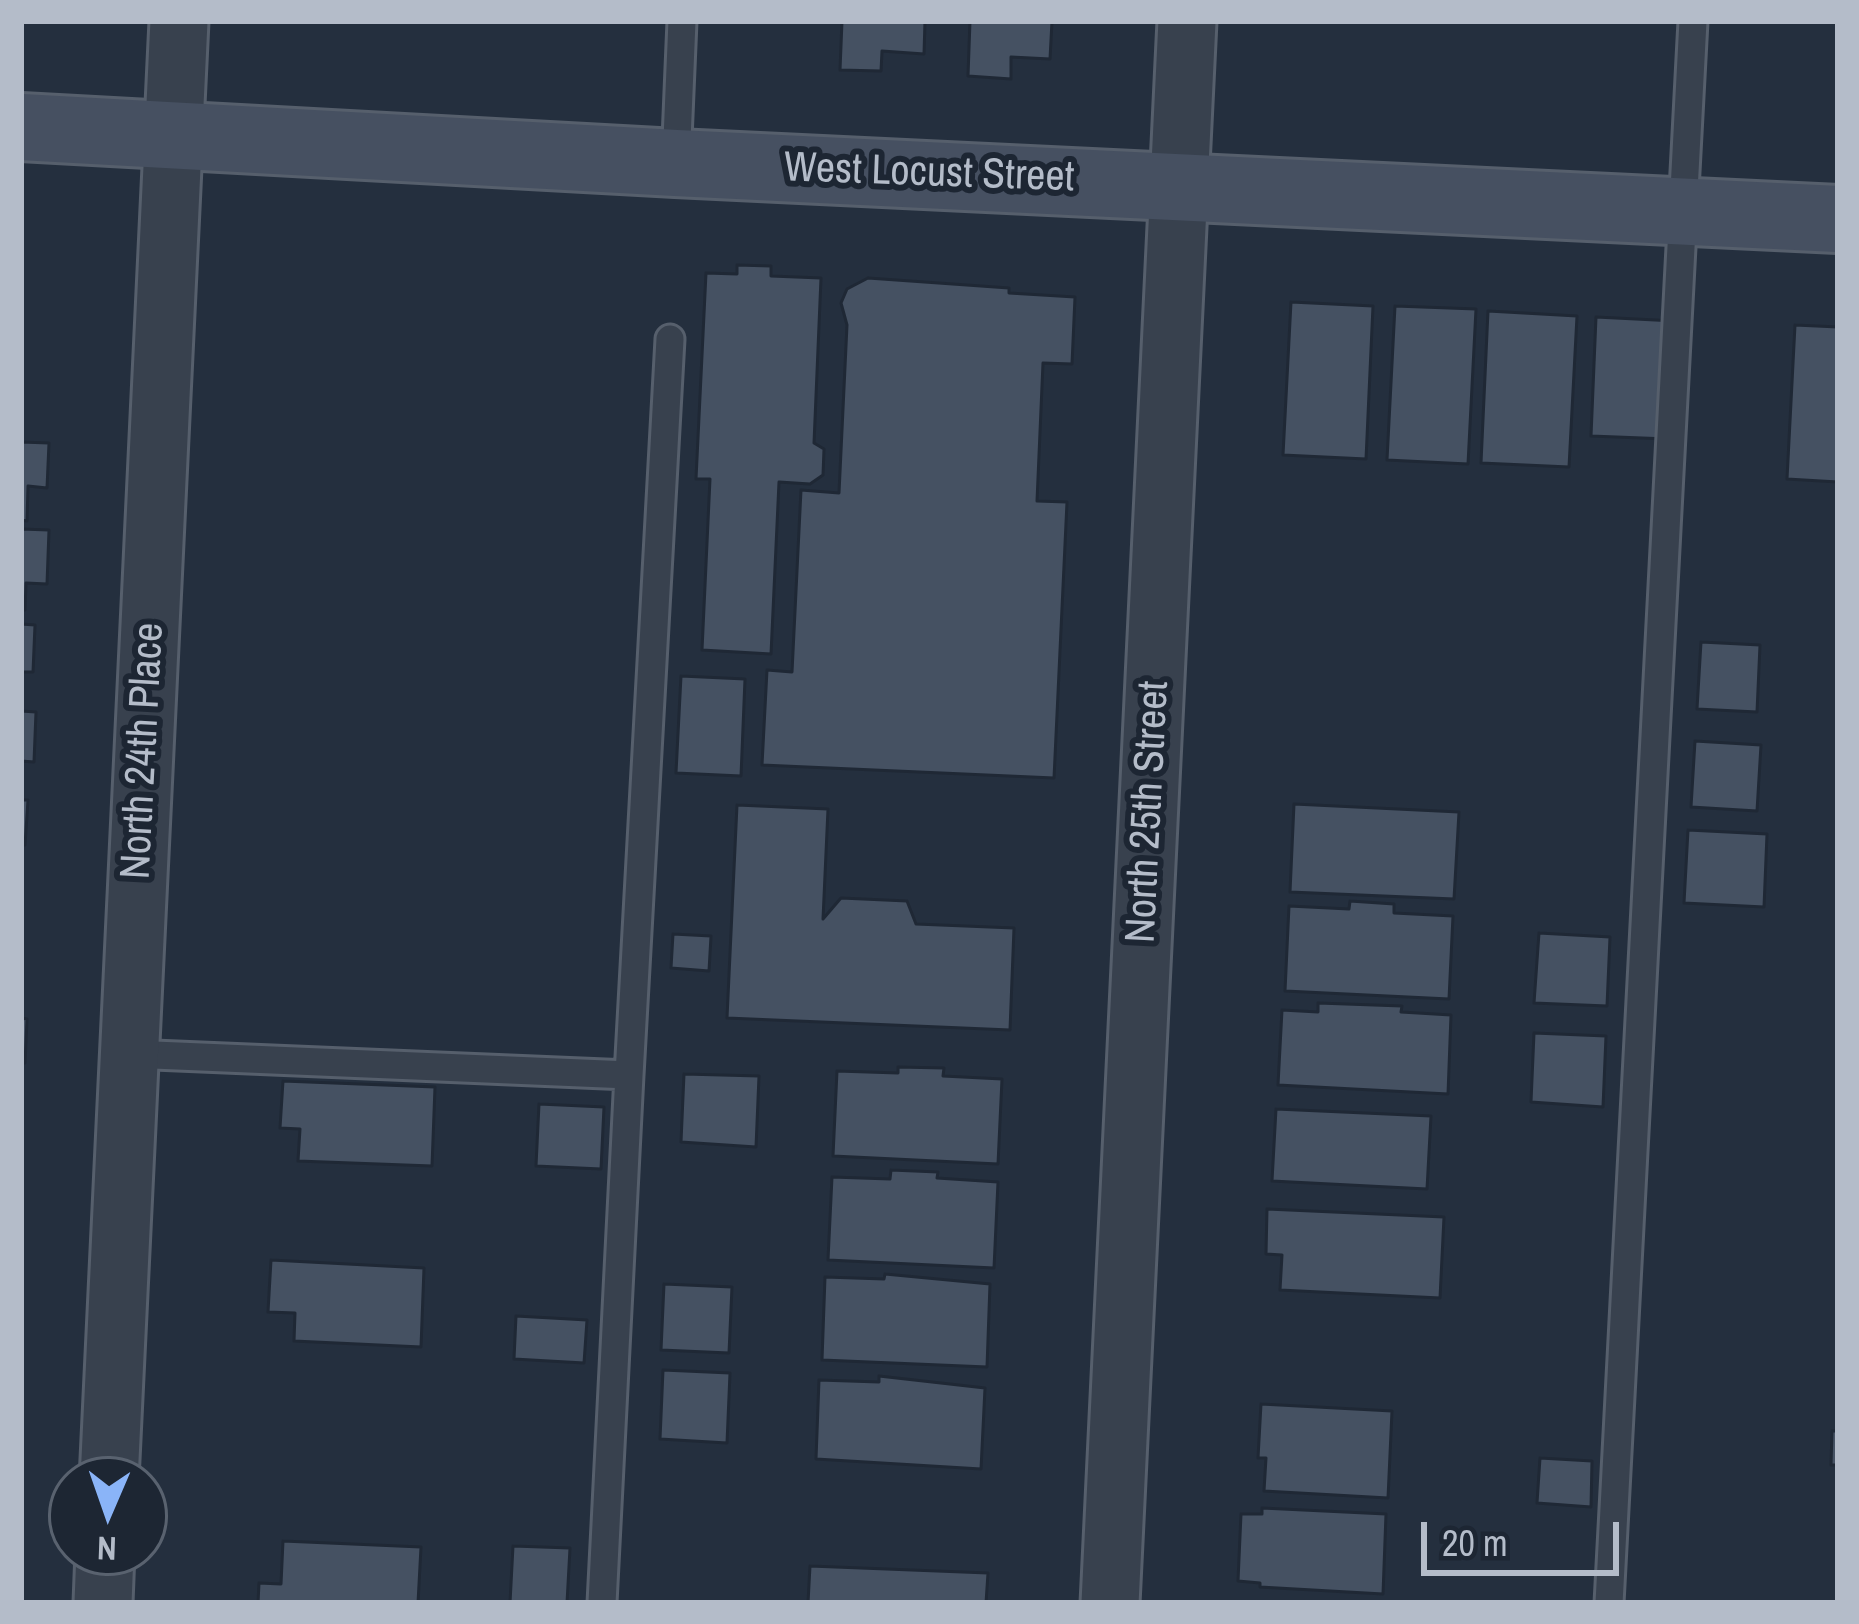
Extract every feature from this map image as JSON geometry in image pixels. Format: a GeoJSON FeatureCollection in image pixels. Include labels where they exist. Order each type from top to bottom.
{"type":"FeatureCollection","features":[{"type":"Feature","properties":{"kind":"street","name":"North 24th Place"},"geometry":{"type":"LineString","coordinates":[[110,1456],[179,21]]}},
{"type":"Feature","properties":{"kind":"street","name":"North 25th Street"},"geometry":{"type":"LineString","coordinates":[[1110,1603],[1187,21]]}},
{"type":"Feature","properties":{"kind":"street","name":"West Locust Street"},"geometry":{"type":"LineString","coordinates":[[21,127],[676,164],[1838,219]]}},
{"type":"Feature","properties":{"kind":"lane"},"geometry":{"type":"LineString","coordinates":[[676,164],[682,21]]}},
{"type":"Feature","properties":{"kind":"lane"},"geometry":{"type":"LineString","coordinates":[[1610,1603],[1694,21]]}},
{"type":"Feature","properties":{"kind":"lane"},"geometry":{"type":"LineString","coordinates":[[602,1603],[670,339]]}},
{"type":"Feature","properties":{"kind":"lane"},"geometry":{"type":"LineString","coordinates":[[130,1054],[628,1075]]}},
{"type":"Feature","properties":{"kind":"building"},"geometry":{"type":"Polygon","coordinates":[[[842,21],[925,21],[924,54],[882,51],[881,71],[840,70],[842,21]]]}},
{"type":"Feature","properties":{"kind":"building"},"geometry":{"type":"Polygon","coordinates":[[[970,21],[1052,21],[1050,59],[1011,57],[1011,79],[968,76],[970,21]]]}},
{"type":"Feature","properties":{"kind":"building"},"geometry":{"type":"Polygon","coordinates":[[[737,265],[771,266],[771,276],[821,278],[814,443],[824,449],[823,475],[810,484],[779,482],[771,654],[702,650],[710,479],[696,479],[706,273],[737,274],[737,265]]]}},
{"type":"Feature","properties":{"kind":"building"},"geometry":{"type":"Polygon","coordinates":[[[868,278],[1075,297],[1072,364],[1043,363],[1037,501],[1067,502],[1054,778],[762,765],[767,670],[792,672],[801,490],[839,493],[847,325],[841,303],[847,289],[868,278]]]}},
{"type":"Feature","properties":{"kind":"building"},"geometry":{"type":"Polygon","coordinates":[[[1291,302],[1373,306],[1366,459],[1283,455],[1291,302]]]}},
{"type":"Feature","properties":{"kind":"building"},"geometry":{"type":"Polygon","coordinates":[[[1395,306],[1476,309],[1468,464],[1387,460],[1395,306]]]}},
{"type":"Feature","properties":{"kind":"building"},"geometry":{"type":"Polygon","coordinates":[[[1488,311],[1577,316],[1569,467],[1481,463],[1488,311]]]}},
{"type":"Feature","properties":{"kind":"building"},"geometry":{"type":"Polygon","coordinates":[[[1596,317],[1675,321],[1668,439],[1591,436],[1596,317]]]}},
{"type":"Feature","properties":{"kind":"building"},"geometry":{"type":"Polygon","coordinates":[[[1795,325],[1838,327],[1838,482],[1787,479],[1795,325]]]}},
{"type":"Feature","properties":{"kind":"building"},"geometry":{"type":"Polygon","coordinates":[[[21,442],[49,443],[47,488],[28,486],[27,521],[21,520],[21,442]]]}},
{"type":"Feature","properties":{"kind":"building"},"geometry":{"type":"Polygon","coordinates":[[[21,529],[49,530],[47,584],[26,583],[25,610],[21,610],[21,529]]]}},
{"type":"Feature","properties":{"kind":"building"},"geometry":{"type":"Polygon","coordinates":[[[21,624],[35,625],[33,672],[21,672],[21,624]]]}},
{"type":"Feature","properties":{"kind":"building"},"geometry":{"type":"Polygon","coordinates":[[[1701,642],[1760,645],[1757,712],[1697,709],[1701,642]]]}},
{"type":"Feature","properties":{"kind":"building"},"geometry":{"type":"Polygon","coordinates":[[[681,676],[745,679],[741,776],[676,773],[681,676]]]}},
{"type":"Feature","properties":{"kind":"building"},"geometry":{"type":"Polygon","coordinates":[[[21,711],[36,712],[34,762],[21,761],[21,711]]]}},
{"type":"Feature","properties":{"kind":"building"},"geometry":{"type":"Polygon","coordinates":[[[1695,741],[1761,745],[1757,811],[1691,807],[1695,741]]]}},
{"type":"Feature","properties":{"kind":"building"},"geometry":{"type":"Polygon","coordinates":[[[21,800],[28,800],[25,845],[21,845],[21,800]]]}},
{"type":"Feature","properties":{"kind":"building"},"geometry":{"type":"Polygon","coordinates":[[[1294,804],[1459,812],[1454,899],[1290,892],[1294,804]]]}},
{"type":"Feature","properties":{"kind":"building"},"geometry":{"type":"Polygon","coordinates":[[[737,805],[828,809],[823,919],[841,898],[907,901],[916,924],[1014,928],[1010,1030],[727,1018],[737,805]]]}},
{"type":"Feature","properties":{"kind":"building"},"geometry":{"type":"Polygon","coordinates":[[[1688,830],[1767,834],[1764,907],[1684,903],[1688,830]]]}},
{"type":"Feature","properties":{"kind":"building"},"geometry":{"type":"Polygon","coordinates":[[[1350,901],[1394,904],[1394,913],[1453,916],[1449,999],[1285,991],[1289,906],[1349,909],[1350,901]]]}},
{"type":"Feature","properties":{"kind":"building"},"geometry":{"type":"Polygon","coordinates":[[[1539,933],[1610,937],[1607,1006],[1534,1003],[1539,933]]]}},
{"type":"Feature","properties":{"kind":"building"},"geometry":{"type":"Polygon","coordinates":[[[673,934],[711,936],[709,971],[671,968],[673,934]]]}},
{"type":"Feature","properties":{"kind":"building"},"geometry":{"type":"Polygon","coordinates":[[[1318,1003],[1402,1006],[1401,1012],[1451,1015],[1448,1094],[1278,1085],[1282,1010],[1318,1012],[1318,1003]]]}},
{"type":"Feature","properties":{"kind":"building"},"geometry":{"type":"Polygon","coordinates":[[[21,1018],[27,1019],[25,1063],[21,1063],[21,1018]]]}},
{"type":"Feature","properties":{"kind":"building"},"geometry":{"type":"Polygon","coordinates":[[[1534,1033],[1606,1036],[1603,1107],[1531,1102],[1534,1033]]]}},
{"type":"Feature","properties":{"kind":"building"},"geometry":{"type":"Polygon","coordinates":[[[898,1067],[944,1068],[943,1076],[1002,1079],[998,1164],[833,1156],[837,1071],[898,1073],[898,1067]]]}},
{"type":"Feature","properties":{"kind":"building"},"geometry":{"type":"Polygon","coordinates":[[[684,1074],[759,1076],[756,1147],[681,1142],[684,1074]]]}},
{"type":"Feature","properties":{"kind":"building"},"geometry":{"type":"Polygon","coordinates":[[[283,1081],[435,1087],[432,1166],[298,1161],[300,1129],[280,1128],[283,1081]]]}},
{"type":"Feature","properties":{"kind":"building"},"geometry":{"type":"Polygon","coordinates":[[[539,1104],[604,1107],[601,1169],[536,1166],[539,1104]]]}},
{"type":"Feature","properties":{"kind":"building"},"geometry":{"type":"Polygon","coordinates":[[[1276,1109],[1431,1116],[1427,1189],[1272,1181],[1276,1109]]]}},
{"type":"Feature","properties":{"kind":"building"},"geometry":{"type":"Polygon","coordinates":[[[891,1170],[998,1182],[994,1268],[828,1260],[832,1177],[890,1179],[891,1170]]]}},
{"type":"Feature","properties":{"kind":"building"},"geometry":{"type":"Polygon","coordinates":[[[1267,1209],[1444,1217],[1440,1298],[1280,1290],[1282,1255],[1266,1254],[1267,1209]]]}},
{"type":"Feature","properties":{"kind":"building"},"geometry":{"type":"Polygon","coordinates":[[[271,1260],[424,1268],[421,1347],[294,1341],[295,1313],[268,1312],[271,1260]]]}},
{"type":"Feature","properties":{"kind":"building"},"geometry":{"type":"Polygon","coordinates":[[[885,1274],[990,1284],[987,1367],[822,1360],[825,1277],[884,1279],[885,1274]]]}},
{"type":"Feature","properties":{"kind":"building"},"geometry":{"type":"Polygon","coordinates":[[[664,1284],[732,1287],[729,1353],[661,1350],[664,1284]]]}},
{"type":"Feature","properties":{"kind":"building"},"geometry":{"type":"Polygon","coordinates":[[[516,1316],[587,1320],[584,1363],[514,1359],[516,1316]]]}},
{"type":"Feature","properties":{"kind":"building"},"geometry":{"type":"Polygon","coordinates":[[[663,1370],[730,1373],[727,1443],[660,1439],[663,1370]]]}},
{"type":"Feature","properties":{"kind":"building"},"geometry":{"type":"Polygon","coordinates":[[[879,1376],[985,1388],[981,1469],[816,1459],[819,1380],[879,1382],[879,1376]]]}},
{"type":"Feature","properties":{"kind":"building"},"geometry":{"type":"Polygon","coordinates":[[[1261,1404],[1392,1411],[1388,1498],[1264,1491],[1266,1458],[1258,1458],[1261,1404]]]}},
{"type":"Feature","properties":{"kind":"building"},"geometry":{"type":"Polygon","coordinates":[[[1832,1431],[1838,1431],[1838,1465],[1831,1465],[1832,1431]]]}},
{"type":"Feature","properties":{"kind":"building"},"geometry":{"type":"Polygon","coordinates":[[[1540,1458],[1592,1461],[1591,1507],[1537,1503],[1540,1458]]]}},
{"type":"Feature","properties":{"kind":"building"},"geometry":{"type":"Polygon","coordinates":[[[1262,1508],[1386,1514],[1383,1594],[1260,1587],[1260,1583],[1238,1581],[1241,1514],[1262,1514],[1262,1508]]]}},
{"type":"Feature","properties":{"kind":"building"},"geometry":{"type":"Polygon","coordinates":[[[283,1541],[421,1547],[418,1603],[258,1603],[259,1583],[281,1584],[283,1541]]]}},
{"type":"Feature","properties":{"kind":"building"},"geometry":{"type":"Polygon","coordinates":[[[513,1546],[570,1548],[567,1603],[510,1603],[513,1546]]]}},
{"type":"Feature","properties":{"kind":"building"},"geometry":{"type":"Polygon","coordinates":[[[810,1566],[988,1573],[986,1603],[808,1603],[810,1566]]]}}]}
